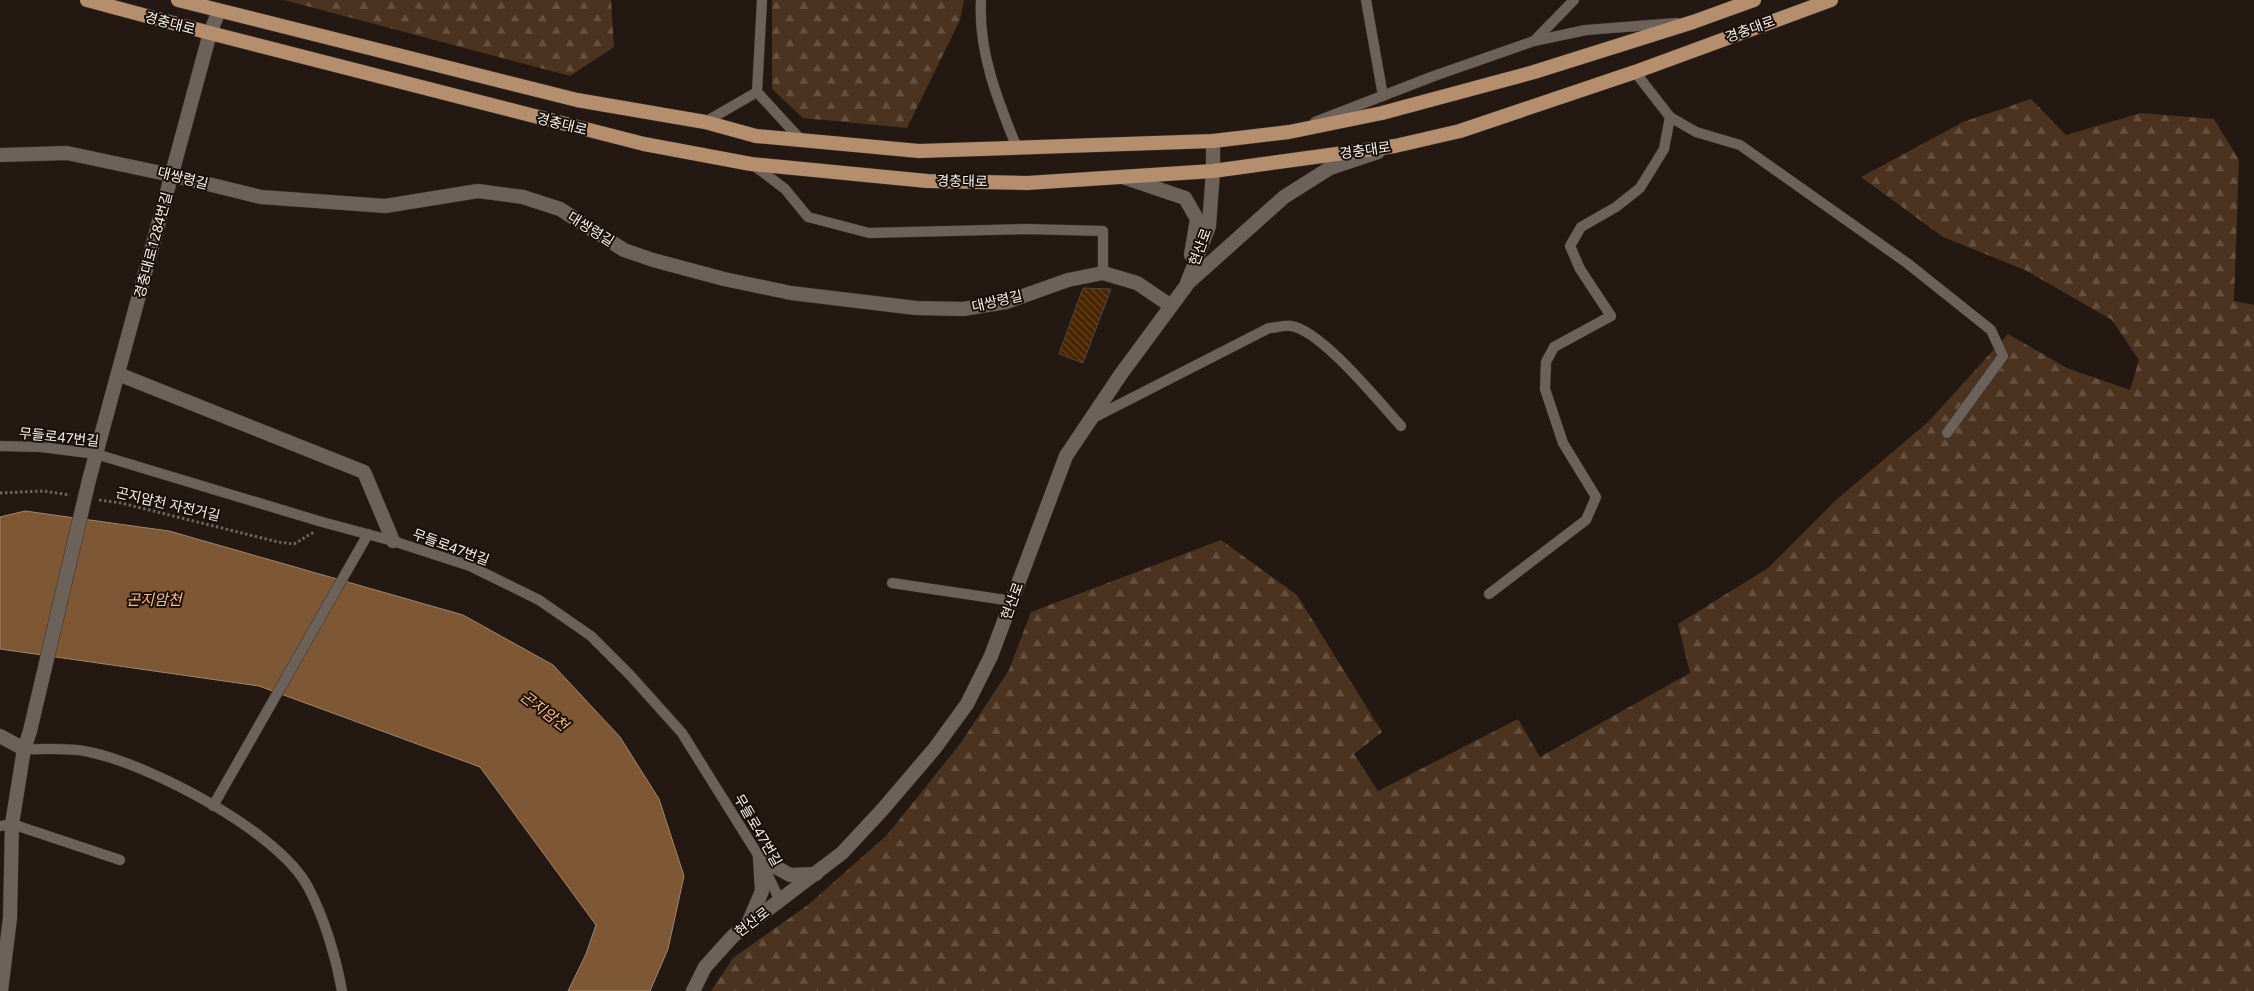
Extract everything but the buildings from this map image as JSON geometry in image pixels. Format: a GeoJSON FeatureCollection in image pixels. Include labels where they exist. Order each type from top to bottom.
{"type":"FeatureCollection","features":[{"type":"Feature","properties":{"kind":"main road","name":"경충대로"},"geometry":{"type":"LineString","coordinates":[[87,0],[210,34],[644,144],[751,164],[927,181],[1027,183],[1213,171],[1395,146],[1460,131],[1635,72],[1831,0]]}},
{"type":"Feature","properties":{"kind":"main road","name":"경충대로"},"geometry":{"type":"LineString","coordinates":[[178,0],[577,100],[705,122],[756,136],[919,151],[1213,141],[1289,132],[1382,113],[1534,72],[1693,22],[1754,0]]}},
{"type":"Feature","properties":{"kind":"street","name":"경충대로1284번길"},"geometry":{"type":"LineString","coordinates":[[24,749],[30,731],[89,480],[210,34],[219,11]]}},
{"type":"Feature","properties":{"kind":"street","name":"현산로"},"geometry":{"type":"LineString","coordinates":[[692,991],[705,967],[733,936],[842,853],[883,809],[935,748],[967,704],[992,656],[1066,456],[1088,421],[1186,286],[1209,226],[1213,141]]}},
{"type":"Feature","properties":{"kind":"street"},"geometry":{"type":"LineString","coordinates":[[1186,286],[1284,197],[1330,168],[1395,146]]}},
{"type":"Feature","properties":{"kind":"street","name":"대쌍령길"},"geometry":{"type":"LineString","coordinates":[[0,154],[67,152],[171,175],[260,198],[385,206],[478,191],[523,197],[560,209],[624,250],[653,260],[724,279],[792,293],[916,308],[962,309],[1006,302],[1068,280],[1103,273],[1137,283],[1170,306]]}},
{"type":"Feature","properties":{"kind":"street"},"geometry":{"type":"LineString","coordinates":[[1123,177],[1185,198],[1197,219],[1186,286]]}},
{"type":"Feature","properties":{"kind":"street"},"geometry":{"type":"LineString","coordinates":[[118,374],[364,472],[393,541]]}},
{"type":"Feature","properties":{"kind":"street"},"geometry":{"type":"LineString","coordinates":[[0,736],[24,749],[6,825],[10,918],[1,991]]}},
{"type":"Feature","properties":{"kind":"street"},"geometry":{"type":"LineString","coordinates":[[760,858],[790,875],[816,874]]}},
{"type":"Feature","properties":{"kind":"street"},"geometry":{"type":"LineString","coordinates":[[746,926],[762,891],[760,858]]}},
{"type":"Feature","properties":{"kind":"lane"},"geometry":{"type":"LineString","coordinates":[[762,0],[758,92],[801,140]]}},
{"type":"Feature","properties":{"kind":"lane"},"geometry":{"type":"LineString","coordinates":[[981,0],[984,52],[1000,105],[1017,148]]}},
{"type":"Feature","properties":{"kind":"lane"},"geometry":{"type":"LineString","coordinates":[[1366,0],[1383,96]]}},
{"type":"Feature","properties":{"kind":"lane"},"geometry":{"type":"LineString","coordinates":[[1534,41],[1575,1]]}},
{"type":"Feature","properties":{"kind":"lane"},"geometry":{"type":"LineString","coordinates":[[1289,132],[1534,41],[1586,30],[1693,22]]}},
{"type":"Feature","properties":{"kind":"lane"},"geometry":{"type":"LineString","coordinates":[[1635,72],[1670,116],[1696,132],[1740,145],[1774,167],[1907,263],[1991,330],[2003,356],[1947,433]]}},
{"type":"Feature","properties":{"kind":"lane"},"geometry":{"type":"LineString","coordinates":[[705,122],[758,92]]}},
{"type":"Feature","properties":{"kind":"lane"},"geometry":{"type":"LineString","coordinates":[[1489,594],[1586,520],[1596,497],[1563,443],[1545,389],[1546,362],[1554,347],[1611,316],[1580,269],[1570,246],[1581,228],[1616,208],[1640,188],[1664,149],[1670,116]]}},
{"type":"Feature","properties":{"kind":"lane"},"geometry":{"type":"LineString","coordinates":[[751,164],[785,189],[808,217],[869,233],[1026,229],[1103,231],[1103,273]]}},
{"type":"Feature","properties":{"kind":"lane"},"geometry":{"type":"LineString","coordinates":[[1088,421],[1268,328],[1291,325],[1312,333],[1401,426]]}},
{"type":"Feature","properties":{"kind":"lane","name":"무들로47번길"},"geometry":{"type":"LineString","coordinates":[[0,446],[40,446],[96,454],[322,522],[393,541],[470,566],[539,600],[591,636],[630,675],[682,733],[760,858],[780,901]]}},
{"type":"Feature","properties":{"kind":"lane"},"geometry":{"type":"LineString","coordinates":[[213,806],[368,534]]}},
{"type":"Feature","properties":{"kind":"lane"},"geometry":{"type":"LineString","coordinates":[[892,583],[1012,602]]}},
{"type":"Feature","properties":{"kind":"lane"},"geometry":{"type":"LineString","coordinates":[[24,749],[88,751],[131,764],[185,789],[236,820],[283,855],[307,886],[324,927],[342,991]]}},
{"type":"Feature","properties":{"kind":"lane"},"geometry":{"type":"LineString","coordinates":[[6,825],[120,860]]}},
{"type":"Feature","properties":{"kind":"path"},"geometry":{"type":"LineString","coordinates":[[0,493],[42,491],[72,496]]}},
{"type":"Feature","properties":{"kind":"path","name":"곤지암천 자전거길"},"geometry":{"type":"LineString","coordinates":[[92,499],[121,503],[278,542],[294,544],[310,536],[322,522]]}},
{"type":"Feature","properties":{"kind":"green space"},"geometry":{"type":"Polygon","coordinates":[[[284,0],[611,0],[614,47],[570,76],[284,0]]]}},
{"type":"Feature","properties":{"kind":"green space"},"geometry":{"type":"Polygon","coordinates":[[[772,0],[964,0],[960,20],[907,128],[803,118],[772,89],[772,0]]]}},
{"type":"Feature","properties":{"kind":"green space"},"geometry":{"type":"Polygon","coordinates":[[[2031,99],[2066,135],[2141,113],[2214,119],[2239,160],[2234,301],[2254,305],[2254,991],[711,991],[733,958],[808,905],[887,835],[960,744],[1009,670],[1031,612],[1221,540],[1297,595],[1382,732],[1354,754],[1378,791],[1518,719],[1540,757],[1690,673],[1678,624],[1768,568],[1836,500],[1928,422],[2008,334],[2067,368],[2130,390],[2139,360],[2112,320],[2027,271],[1943,237],[1861,177],[1963,122],[2031,99]]]}},
{"type":"Feature","properties":{"kind":"water","name":"곤지암천"},"geometry":{"type":"Polygon","coordinates":[[[25,511],[169,531],[463,615],[553,665],[620,737],[659,799],[684,876],[668,949],[650,991],[568,991],[586,954],[596,925],[480,767],[259,686],[0,649],[0,517],[25,511]]]}}]}
